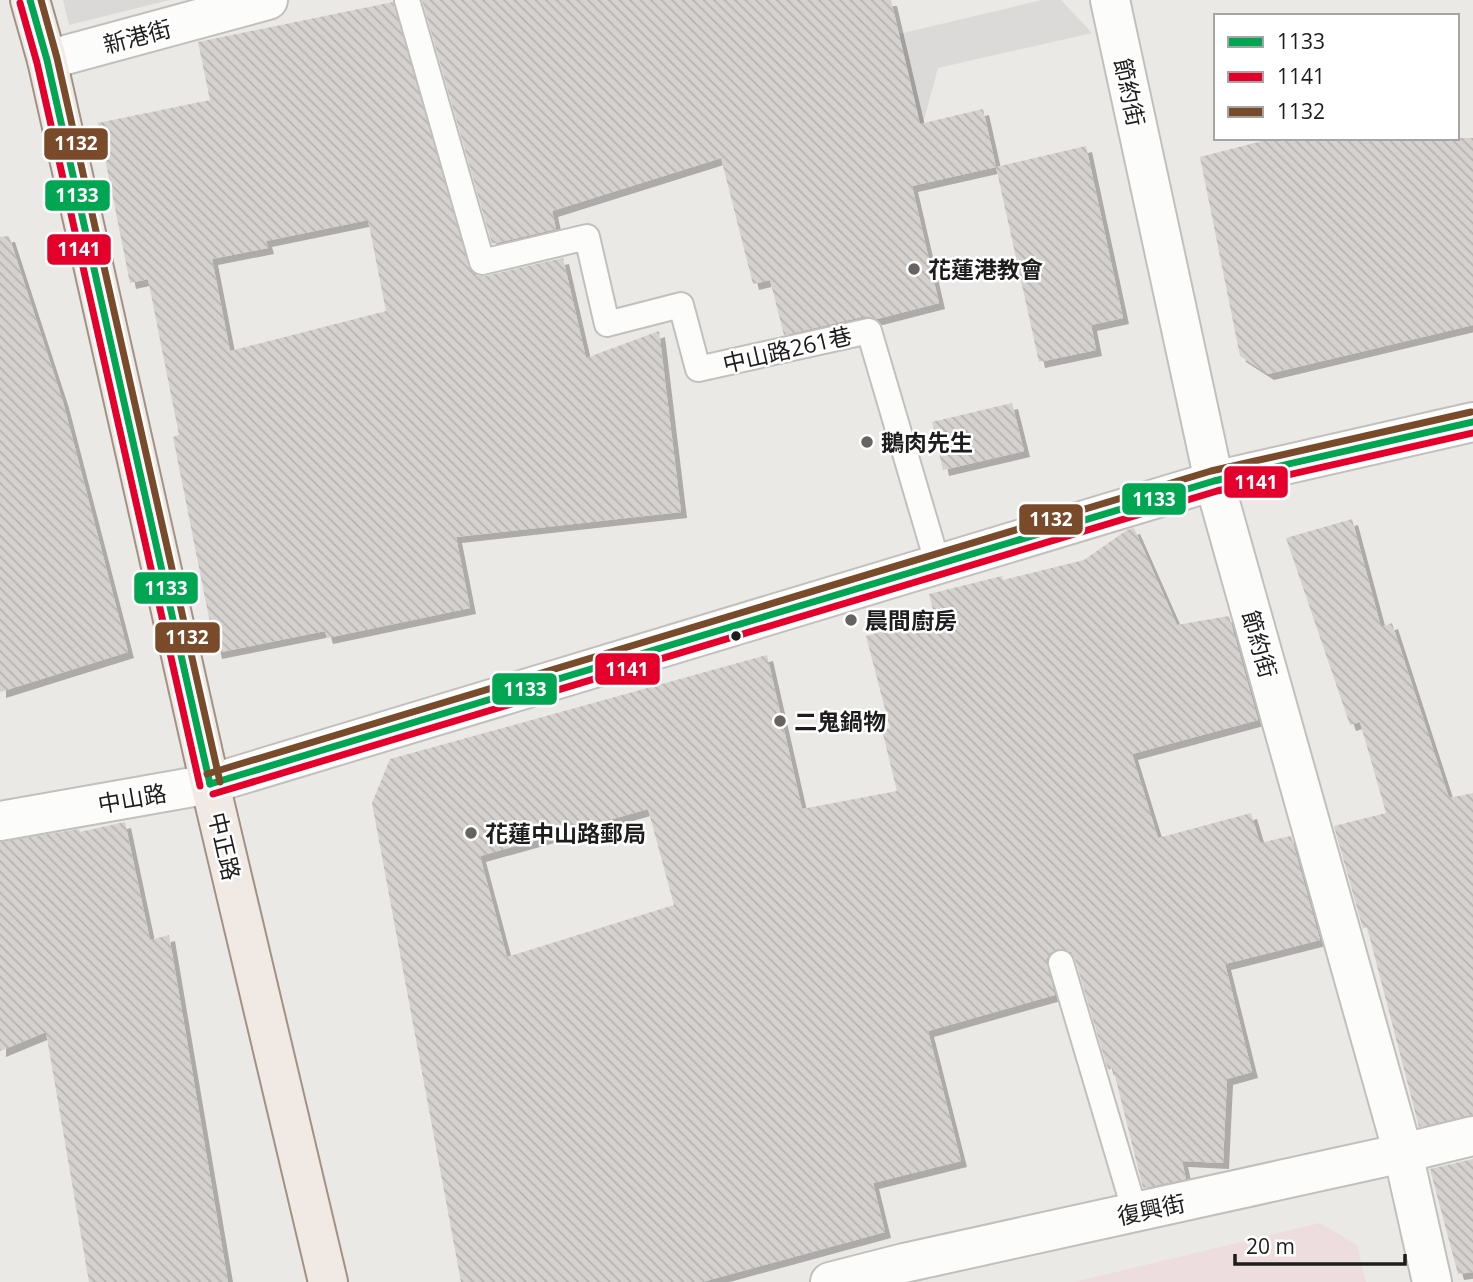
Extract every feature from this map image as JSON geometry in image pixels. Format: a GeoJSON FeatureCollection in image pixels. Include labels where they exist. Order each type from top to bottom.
{"type":"FeatureCollection","features":[{"type":"Feature","properties":{"kind":"main road","name":"中正路"},"geometry":{"type":"LineString","coordinates":[[30,0],[47,60],[210,785],[328,1282]]}},
{"type":"Feature","properties":{"kind":"street","name":"新港街"},"geometry":{"type":"LineString","coordinates":[[47,60],[268,0]]}},
{"type":"Feature","properties":{"kind":"street","name":"節約街"},"geometry":{"type":"LineString","coordinates":[[1110,0],[1214,481],[1403,1153],[1432,1282]]}},
{"type":"Feature","properties":{"kind":"street","name":"中山路"},"geometry":{"type":"LineString","coordinates":[[0,821],[210,785],[1214,481],[1473,422]]}},
{"type":"Feature","properties":{"kind":"street","name":"復興街"},"geometry":{"type":"LineString","coordinates":[[830,1282],[904,1263],[1473,1136]]}},
{"type":"Feature","properties":{"kind":"lane","name":"中山路261巷"},"geometry":{"type":"LineString","coordinates":[[407,0],[482,262],[587,237],[607,324],[681,305],[698,369],[869,331],[938,565]]}},
{"type":"Feature","properties":{"kind":"lane"},"geometry":{"type":"LineString","coordinates":[[1061,963],[1135,1212]]}},
{"type":"Feature","properties":{"kind":"shaded area"},"geometry":{"type":"Polygon","coordinates":[[[63,0],[170,0],[69,25],[63,0]]]}},
{"type":"Feature","properties":{"kind":"shaded area"},"geometry":{"type":"Polygon","coordinates":[[[1042,0],[1061,0],[1092,33],[938,68],[921,131],[899,34],[1042,0]]]}},
{"type":"Feature","properties":{"kind":"shaded area"},"geometry":{"type":"Polygon","coordinates":[[[1320,1223],[1357,1245],[1366,1282],[1074,1282],[1320,1223]]]}},
{"type":"Feature","properties":{"kind":"building"},"geometry":{"type":"Polygon","coordinates":[[[422,0],[891,0],[920,124],[983,109],[996,167],[912,186],[939,303],[877,319],[866,316],[784,335],[770,280],[753,284],[721,158],[552,211],[556,229],[492,244],[422,0]]]}},
{"type":"Feature","properties":{"kind":"building"},"geometry":{"type":"Polygon","coordinates":[[[393,2],[471,272],[477,276],[485,276],[563,258],[586,358],[659,331],[681,512],[456,537],[470,608],[327,638],[325,631],[216,653],[173,437],[179,435],[148,279],[130,283],[98,123],[210,100],[198,42],[393,2]],[[368,220],[266,241],[268,248],[212,259],[230,351],[386,311],[368,220]]]}},
{"type":"Feature","properties":{"kind":"building"},"geometry":{"type":"Polygon","coordinates":[[[1473,138],[1473,325],[1268,374],[1240,356],[1200,157],[1266,140],[1473,138]]]}},
{"type":"Feature","properties":{"kind":"building","name":"花蓮港教會"},"geometry":{"type":"Polygon","coordinates":[[[1086,146],[1123,318],[1091,325],[1096,350],[1039,362],[996,167],[1086,146]]]}},
{"type":"Feature","properties":{"kind":"building"},"geometry":{"type":"Polygon","coordinates":[[[9,236],[63,402],[128,652],[0,692],[0,237],[9,236]]]}},
{"type":"Feature","properties":{"kind":"building"},"geometry":{"type":"Polygon","coordinates":[[[1012,403],[1024,451],[943,470],[932,422],[1012,403]]]}},
{"type":"Feature","properties":{"kind":"building"},"geometry":{"type":"Polygon","coordinates":[[[1352,519],[1381,627],[1392,623],[1449,798],[1473,793],[1473,1115],[1419,1127],[1367,927],[1363,929],[1334,826],[1386,813],[1360,722],[1350,725],[1286,538],[1352,519]]]}},
{"type":"Feature","properties":{"kind":"building"},"geometry":{"type":"Polygon","coordinates":[[[1134,528],[1177,625],[1229,616],[1258,720],[1132,754],[1158,838],[1251,813],[1260,843],[1291,836],[1320,940],[1225,964],[1252,1072],[1227,1079],[1223,1163],[1182,1161],[1186,1179],[1143,1188],[1113,1068],[1108,1070],[1075,959],[1071,952],[1057,949],[1050,953],[1046,960],[1055,995],[928,1031],[961,1161],[873,1183],[885,1232],[702,1282],[461,1282],[372,803],[390,759],[767,655],[802,809],[897,791],[882,730],[890,728],[866,636],[935,618],[929,594],[1002,576],[1003,580],[1084,560],[1134,528]],[[648,809],[480,856],[507,957],[674,905],[648,809]]]}},
{"type":"Feature","properties":{"kind":"building"},"geometry":{"type":"Polygon","coordinates":[[[125,822],[150,940],[169,935],[228,1282],[89,1282],[46,1032],[0,1051],[0,842],[79,829],[80,832],[125,822]]]}},
{"type":"Feature","properties":{"kind":"building"},"geometry":{"type":"Polygon","coordinates":[[[1473,1159],[1473,1272],[1458,1274],[1430,1169],[1473,1159]]]}},
{"type":"Feature","properties":{"kind":"transit line","name":"1133"},"geometry":{"type":"LineString","coordinates":[[30,0],[47,60],[210,784]]}},
{"type":"Feature","properties":{"kind":"transit line","name":"1132"},"geometry":{"type":"LineString","coordinates":[[41,0],[57,58],[220,782]]}},
{"type":"Feature","properties":{"kind":"transit line","name":"1141"},"geometry":{"type":"LineString","coordinates":[[20,3],[37,63],[200,786]]}},
{"type":"Feature","properties":{"kind":"transit line","name":"1132"},"geometry":{"type":"LineString","coordinates":[[207,774],[1211,471],[1471,412]]}},
{"type":"Feature","properties":{"kind":"transit line","name":"1133"},"geometry":{"type":"LineString","coordinates":[[210,784],[1214,481],[1473,422]]}},
{"type":"Feature","properties":{"kind":"transit line","name":"1141"},"geometry":{"type":"LineString","coordinates":[[213,794],[1217,491],[1473,433]]}},
{"type":"Feature","properties":{"kind":"place","name":"花蓮港教會"},"geometry":{"type":"Point","coordinates":[914,269]}},
{"type":"Feature","properties":{"kind":"place","name":"鵝肉先生"},"geometry":{"type":"Point","coordinates":[867,442]}},
{"type":"Feature","properties":{"kind":"place","name":"晨間廚房"},"geometry":{"type":"Point","coordinates":[851,620]}},
{"type":"Feature","properties":{"kind":"place","name":"二鬼鍋物"},"geometry":{"type":"Point","coordinates":[780,721]}},
{"type":"Feature","properties":{"kind":"place","name":"花蓮中山路郵局"},"geometry":{"type":"Point","coordinates":[471,833]}}]}
